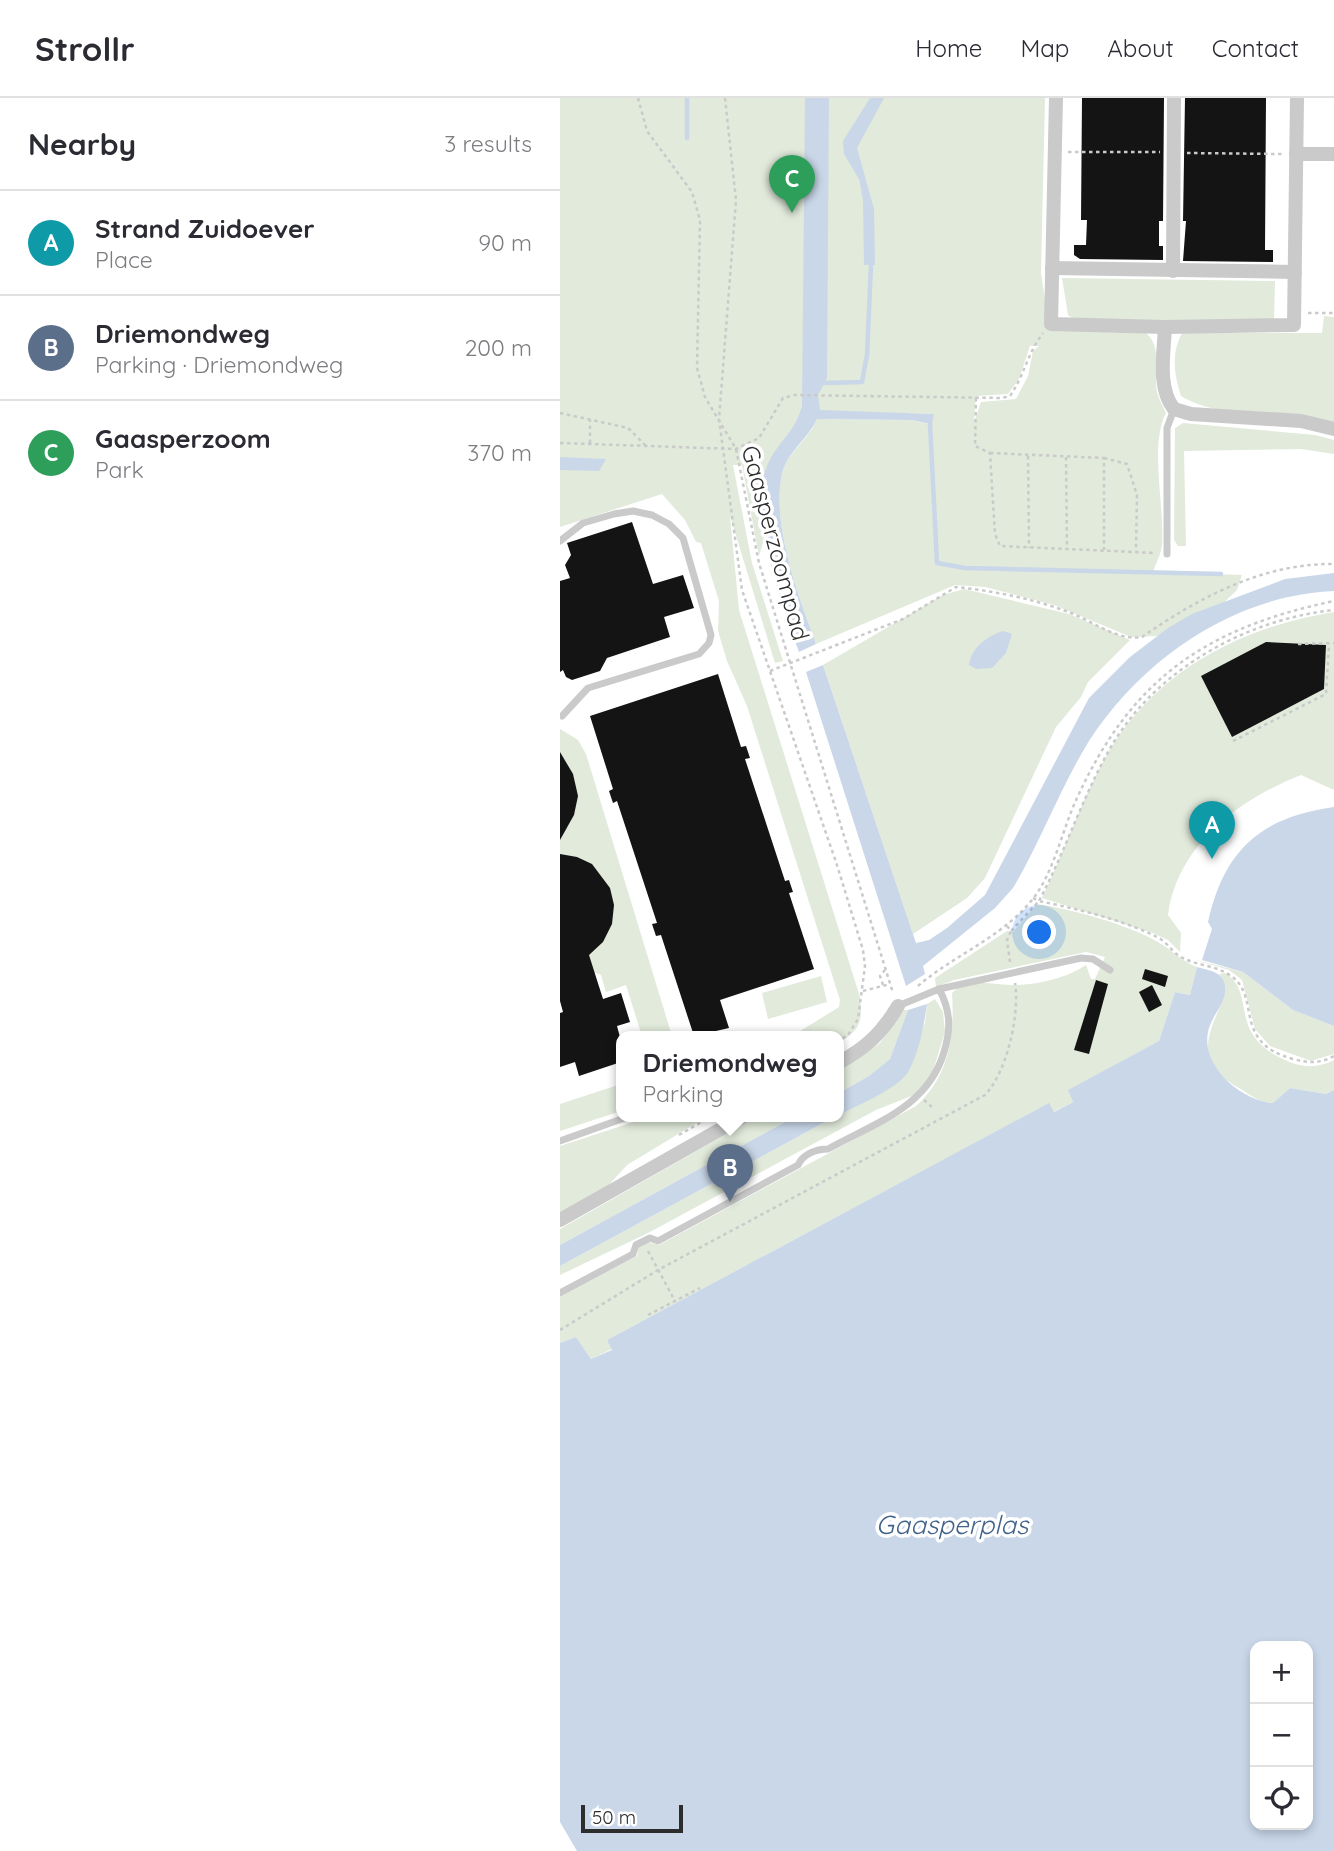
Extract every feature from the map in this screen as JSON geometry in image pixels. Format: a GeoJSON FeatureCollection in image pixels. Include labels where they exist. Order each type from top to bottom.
{"type":"FeatureCollection","features":[{"type":"Feature","properties":{"kind":"street"},"geometry":{"type":"LineString","coordinates":[[1056,98],[1051,324],[1165,327],[1294,325],[1297,98]]}},
{"type":"Feature","properties":{"kind":"street"},"geometry":{"type":"LineString","coordinates":[[1173,271],[1174,98]]}},
{"type":"Feature","properties":{"kind":"street"},"geometry":{"type":"LineString","coordinates":[[1296,154],[1334,155]]}},
{"type":"Feature","properties":{"kind":"street"},"geometry":{"type":"LineString","coordinates":[[1052,268],[1295,272]]}},
{"type":"Feature","properties":{"kind":"street"},"geometry":{"type":"LineString","coordinates":[[1165,327],[1166,397],[1174,409],[1191,414],[1301,421],[1334,429]]}},
{"type":"Feature","properties":{"kind":"street"},"geometry":{"type":"LineString","coordinates":[[844,1060],[865,1048],[884,1029],[898,1006]]}},
{"type":"Feature","properties":{"kind":"street"},"geometry":{"type":"LineString","coordinates":[[560,1220],[733,1122]]}},
{"type":"Feature","properties":{"kind":"lane"},"geometry":{"type":"LineString","coordinates":[[1167,554],[1167,428],[1174,409]]}},
{"type":"Feature","properties":{"kind":"lane"},"geometry":{"type":"LineString","coordinates":[[560,541],[583,523],[633,511],[652,515],[669,524],[682,538],[711,635],[709,643],[699,654],[588,688],[562,716]]}},
{"type":"Feature","properties":{"kind":"lane"},"geometry":{"type":"LineString","coordinates":[[898,1006],[939,989],[1081,958],[1093,959],[1110,970]]}},
{"type":"Feature","properties":{"kind":"lane"},"geometry":{"type":"LineString","coordinates":[[560,1293],[633,1254],[636,1245],[650,1238],[658,1241],[798,1165],[801,1158],[819,1149],[828,1149],[920,1096],[938,1070],[948,1040],[950,1021],[939,989]]}},
{"type":"Feature","properties":{"kind":"lane"},"geometry":{"type":"LineString","coordinates":[[560,1140],[616,1121]]}},
{"type":"Feature","properties":{"kind":"path","name":"Gaasperzoompad"},"geometry":{"type":"LineString","coordinates":[[638,98],[647,131],[692,192],[700,220],[696,368],[705,397],[736,449],[759,563],[898,1006]]}},
{"type":"Feature","properties":{"kind":"path"},"geometry":{"type":"LineString","coordinates":[[725,98],[736,200],[719,419],[721,449],[737,570],[855,922],[865,966],[858,1019],[844,1037]]}},
{"type":"Feature","properties":{"kind":"path"},"geometry":{"type":"LineString","coordinates":[[1294,313],[1334,313]]}},
{"type":"Feature","properties":{"kind":"path"},"geometry":{"type":"LineString","coordinates":[[560,443],[736,449],[760,438],[783,398],[795,395],[976,398],[1010,396],[1024,376],[1030,349],[1051,324]]}},
{"type":"Feature","properties":{"kind":"path"},"geometry":{"type":"LineString","coordinates":[[976,398],[975,446],[990,453],[1104,458],[1127,464],[1137,495],[1136,552]]}},
{"type":"Feature","properties":{"kind":"path"},"geometry":{"type":"LineString","coordinates":[[560,413],[628,428],[647,447]]}},
{"type":"Feature","properties":{"kind":"path"},"geometry":{"type":"LineString","coordinates":[[590,420],[590,443]]}},
{"type":"Feature","properties":{"kind":"path"},"geometry":{"type":"LineString","coordinates":[[990,453],[995,534],[1000,546],[1167,554]]}},
{"type":"Feature","properties":{"kind":"path"},"geometry":{"type":"LineString","coordinates":[[1028,456],[1029,548]]}},
{"type":"Feature","properties":{"kind":"path"},"geometry":{"type":"LineString","coordinates":[[1066,457],[1067,550]]}},
{"type":"Feature","properties":{"kind":"path"},"geometry":{"type":"LineString","coordinates":[[1104,458],[1104,551]]}},
{"type":"Feature","properties":{"kind":"path"},"geometry":{"type":"LineString","coordinates":[[769,671],[903,619],[956,587],[1031,600],[1072,613],[1130,639],[1142,637],[1218,589],[1273,573],[1334,564]]}},
{"type":"Feature","properties":{"kind":"path"},"geometry":{"type":"LineString","coordinates":[[898,1006],[927,978],[1007,926],[1033,898],[1095,759],[1129,709],[1150,688],[1196,651],[1244,626],[1334,601]]}},
{"type":"Feature","properties":{"kind":"path"},"geometry":{"type":"LineString","coordinates":[[1011,931],[1039,901],[1081,805],[1114,743],[1135,712],[1157,690],[1200,656],[1236,637],[1275,622],[1334,610]]}},
{"type":"Feature","properties":{"kind":"path"},"geometry":{"type":"LineString","coordinates":[[1233,741],[1326,694],[1332,644],[1298,644]]}},
{"type":"Feature","properties":{"kind":"path"},"geometry":{"type":"LineString","coordinates":[[1033,898],[1076,909],[1158,937],[1181,957],[1220,969],[1234,977],[1242,988],[1250,1023],[1268,1048],[1285,1057],[1315,1064],[1334,1056]]}},
{"type":"Feature","properties":{"kind":"path"},"geometry":{"type":"LineString","coordinates":[[883,985],[880,976],[886,968]]}},
{"type":"Feature","properties":{"kind":"path"},"geometry":{"type":"LineString","coordinates":[[862,991],[890,984]]}},
{"type":"Feature","properties":{"kind":"path"},"geometry":{"type":"LineString","coordinates":[[644,1241],[675,1301]]}},
{"type":"Feature","properties":{"kind":"path"},"geometry":{"type":"LineString","coordinates":[[648,1315],[700,1288]]}},
{"type":"Feature","properties":{"kind":"green space"},"geometry":{"type":"Polygon","coordinates":[[[560,98],[1045,98],[1041,273],[1048,320],[1146,333],[1151,339],[1156,353],[1157,392],[1166,413],[1161,426],[1158,459],[1162,545],[1153,572],[1242,575],[1237,590],[1210,616],[1158,636],[1131,637],[1054,605],[985,587],[955,585],[816,644],[783,538],[780,494],[785,466],[817,419],[911,420],[931,424],[934,414],[821,411],[762,491],[765,536],[759,556],[742,465],[733,465],[752,563],[783,661],[775,663],[730,516],[739,610],[860,997],[860,1019],[856,1029],[844,1040],[844,1031],[800,1031],[839,1007],[840,1000],[747,706],[727,661],[718,631],[719,601],[701,543],[696,542],[685,520],[662,494],[560,527],[560,98]],[[1030,346],[1019,379],[1008,394],[976,396],[974,422],[981,402],[1016,399],[1028,376],[1033,351],[1039,346],[1030,346]]]}},
{"type":"Feature","properties":{"kind":"green space"},"geometry":{"type":"Polygon","coordinates":[[[1062,278],[1275,281],[1274,323],[1074,319],[1068,315],[1062,278]]]}},
{"type":"Feature","properties":{"kind":"green space"},"geometry":{"type":"Polygon","coordinates":[[[1324,316],[1334,317],[1334,423],[1295,416],[1216,409],[1181,396],[1175,364],[1176,349],[1182,333],[1322,333],[1324,316]]]}},
{"type":"Feature","properties":{"kind":"green space"},"geometry":{"type":"Polygon","coordinates":[[[1183,423],[1315,435],[1334,440],[1334,454],[1301,449],[1184,451],[1186,546],[1178,546],[1174,540],[1175,428],[1183,423]]]}},
{"type":"Feature","properties":{"kind":"green space"},"geometry":{"type":"Polygon","coordinates":[[[964,589],[1069,614],[1130,640],[1088,682],[1081,697],[1056,727],[985,878],[967,898],[913,934],[823,665],[943,595],[964,589]]]}},
{"type":"Feature","properties":{"kind":"green space"},"geometry":{"type":"Polygon","coordinates":[[[1334,612],[1334,790],[1301,775],[1256,797],[1234,811],[1215,828],[1198,846],[1184,867],[1174,890],[1168,915],[1181,933],[1180,952],[1168,940],[1153,933],[1042,898],[1090,787],[1109,751],[1129,722],[1152,697],[1206,656],[1236,641],[1300,619],[1334,612]]]}},
{"type":"Feature","properties":{"kind":"green space"},"geometry":{"type":"Polygon","coordinates":[[[560,729],[578,740],[586,754],[670,1031],[640,1031],[626,985],[606,992],[601,975],[596,973],[560,983],[560,729]]]}},
{"type":"Feature","properties":{"kind":"green space"},"geometry":{"type":"Polygon","coordinates":[[[1037,904],[1115,923],[1162,944],[1197,967],[1190,995],[1175,992],[1159,1041],[1069,1090],[1073,1102],[1053,1112],[1048,1104],[607,1340],[612,1349],[591,1359],[576,1337],[560,1343],[560,1297],[637,1256],[639,1247],[648,1242],[659,1245],[916,1106],[927,1095],[943,1069],[951,1040],[952,993],[959,988],[973,983],[1032,984],[1070,974],[1086,965],[1091,979],[1095,979],[1105,957],[1086,952],[954,980],[936,987],[935,978],[1007,931],[1013,932],[1037,904]]]}},
{"type":"Feature","properties":{"kind":"green space"},"geometry":{"type":"Polygon","coordinates":[[[1192,959],[1243,972],[1293,1010],[1334,1026],[1334,1054],[1311,1061],[1270,1046],[1255,1029],[1242,980],[1229,970],[1192,959]]]}},
{"type":"Feature","properties":{"kind":"green space"},"geometry":{"type":"Polygon","coordinates":[[[1225,973],[1235,982],[1240,992],[1249,1028],[1257,1040],[1271,1052],[1297,1065],[1319,1065],[1334,1060],[1334,1090],[1326,1094],[1290,1088],[1273,1103],[1259,1100],[1219,1073],[1210,1058],[1208,1042],[1222,999],[1224,986],[1219,974],[1225,973]]]}},
{"type":"Feature","properties":{"kind":"green space"},"geometry":{"type":"Polygon","coordinates":[[[821,976],[827,1002],[768,1019],[762,993],[821,976]]]}},
{"type":"Feature","properties":{"kind":"green space"},"geometry":{"type":"Polygon","coordinates":[[[935,999],[943,1012],[945,1032],[931,1077],[919,1093],[876,1110],[648,1233],[560,1275],[560,1266],[825,1122],[844,1122],[844,1112],[897,1083],[925,1023],[927,1004],[935,999]]]}},
{"type":"Feature","properties":{"kind":"green space"},"geometry":{"type":"Polygon","coordinates":[[[904,1010],[908,1010],[890,1059],[869,1076],[844,1090],[844,1066],[880,1043],[904,1010]]]}},
{"type":"Feature","properties":{"kind":"green space"},"geometry":{"type":"Polygon","coordinates":[[[616,1086],[616,1113],[560,1131],[560,1104],[616,1086]]]}},
{"type":"Feature","properties":{"kind":"green space"},"geometry":{"type":"Polygon","coordinates":[[[634,1122],[698,1122],[627,1165],[605,1189],[560,1215],[560,1146],[634,1122]]]}},
{"type":"Feature","properties":{"kind":"green space"},"geometry":{"type":"Polygon","coordinates":[[[747,1122],[785,1122],[560,1245],[560,1229],[747,1122]]]}},
{"type":"Feature","properties":{"kind":"water"},"geometry":{"type":"Polygon","coordinates":[[[805,98],[829,98],[827,378],[818,395],[820,410],[934,414],[932,424],[911,420],[817,419],[788,459],[782,474],[780,494],[783,538],[816,644],[799,652],[770,559],[761,508],[762,486],[767,466],[795,423],[802,406],[805,98]]]}},
{"type":"Feature","properties":{"kind":"water"},"geometry":{"type":"Polygon","coordinates":[[[870,98],[884,98],[857,148],[874,209],[875,265],[864,265],[863,200],[859,179],[844,154],[843,141],[870,98]]]}},
{"type":"Feature","properties":{"kind":"water"},"geometry":{"type":"Polygon","coordinates":[[[560,457],[606,459],[599,471],[560,470],[560,457]]]}},
{"type":"Feature","properties":{"kind":"water"},"geometry":{"type":"Polygon","coordinates":[[[1334,573],[1334,591],[1297,595],[1261,605],[1227,619],[1194,637],[1163,659],[1136,684],[1111,711],[1089,741],[1013,888],[995,908],[923,966],[925,974],[906,986],[806,672],[823,665],[916,943],[929,940],[947,928],[985,895],[1089,698],[1130,657],[1168,628],[1192,614],[1285,579],[1334,573]]]}},
{"type":"Feature","properties":{"kind":"water"},"geometry":{"type":"Polygon","coordinates":[[[1003,631],[1012,634],[1006,653],[992,668],[976,669],[969,665],[973,653],[981,644],[1003,631]]]}},
{"type":"Feature","properties":{"kind":"water"},"geometry":{"type":"Polygon","coordinates":[[[1334,807],[1334,1026],[1293,1010],[1243,972],[1202,960],[1212,929],[1208,922],[1215,897],[1224,875],[1236,857],[1250,841],[1266,829],[1286,819],[1334,807]]]}},
{"type":"Feature","properties":{"kind":"water","name":"Gaasperplas"},"geometry":{"type":"Polygon","coordinates":[[[1197,967],[1222,978],[1224,995],[1208,1032],[1208,1045],[1217,1069],[1237,1089],[1261,1101],[1273,1103],[1290,1088],[1326,1094],[1334,1090],[1334,1851],[577,1851],[560,1822],[560,1343],[576,1337],[591,1359],[612,1350],[607,1340],[1049,1103],[1054,1112],[1073,1102],[1068,1090],[1159,1041],[1175,992],[1190,995],[1197,967]]]}},
{"type":"Feature","properties":{"kind":"water"},"geometry":{"type":"Polygon","coordinates":[[[927,1004],[918,1048],[908,1072],[887,1090],[844,1113],[844,1090],[869,1076],[890,1059],[908,1010],[927,1004]]]}},
{"type":"Feature","properties":{"kind":"water"},"geometry":{"type":"Polygon","coordinates":[[[785,1122],[825,1122],[560,1266],[560,1245],[785,1122]]]}},
{"type":"Feature","properties":{"kind":"building"},"geometry":{"type":"Polygon","coordinates":[[[1082,98],[1164,98],[1163,221],[1159,221],[1159,246],[1163,246],[1163,260],[1080,259],[1074,255],[1074,245],[1086,245],[1087,220],[1081,220],[1082,98]]]}},
{"type":"Feature","properties":{"kind":"building"},"geometry":{"type":"Polygon","coordinates":[[[1185,98],[1266,98],[1265,250],[1273,250],[1273,262],[1183,261],[1186,221],[1183,221],[1185,98]]]}},
{"type":"Feature","properties":{"kind":"building"},"geometry":{"type":"Polygon","coordinates":[[[632,522],[653,584],[683,575],[694,608],[664,617],[670,637],[607,658],[600,671],[572,680],[566,677],[563,670],[560,672],[560,581],[570,578],[565,565],[571,555],[567,543],[632,522]]]}},
{"type":"Feature","properties":{"kind":"building"},"geometry":{"type":"Polygon","coordinates":[[[1266,642],[1326,645],[1324,689],[1232,737],[1201,676],[1266,642]]]}},
{"type":"Feature","properties":{"kind":"building"},"geometry":{"type":"Polygon","coordinates":[[[718,674],[741,747],[746,746],[750,758],[745,759],[785,881],[789,880],[793,892],[789,893],[814,969],[720,1000],[729,1028],[692,1031],[661,935],[656,936],[652,924],[657,923],[617,801],[613,803],[609,791],[613,789],[590,716],[718,674]]]}},
{"type":"Feature","properties":{"kind":"building"},"geometry":{"type":"Polygon","coordinates":[[[560,752],[573,774],[578,796],[574,815],[560,840],[560,752]]]}},
{"type":"Feature","properties":{"kind":"building"},"geometry":{"type":"Polygon","coordinates":[[[560,854],[577,857],[592,864],[610,888],[614,905],[612,924],[603,942],[589,955],[603,999],[621,993],[630,1022],[617,1026],[616,1064],[579,1076],[575,1062],[560,1067],[560,1013],[563,1012],[560,1001],[560,854]]]}},
{"type":"Feature","properties":{"kind":"building"},"geometry":{"type":"Polygon","coordinates":[[[1145,969],[1168,976],[1165,987],[1142,979],[1145,969]]]}},
{"type":"Feature","properties":{"kind":"building"},"geometry":{"type":"Polygon","coordinates":[[[1096,980],[1108,984],[1089,1054],[1074,1050],[1096,980]]]}},
{"type":"Feature","properties":{"kind":"building"},"geometry":{"type":"Polygon","coordinates":[[[1152,985],[1162,1005],[1149,1012],[1139,992],[1152,985]]]}},
{"type":"Feature","properties":{"kind":"waterway"},"geometry":{"type":"LineString","coordinates":[[687,98],[687,138]]}},
{"type":"Feature","properties":{"kind":"waterway"},"geometry":{"type":"LineString","coordinates":[[824,383],[862,382],[867,355],[871,265]]}},
{"type":"Feature","properties":{"kind":"waterway"},"geometry":{"type":"LineString","coordinates":[[930,424],[937,563],[965,568],[1221,574]]}},
{"type":"Feature","properties":{"kind":"place","name":"Gaasperzoom"},"geometry":{"type":"Point","coordinates":[792,213]}},
{"type":"Feature","properties":{"kind":"place","name":"Strand Zuidoever"},"geometry":{"type":"Point","coordinates":[1212,859]}},
{"type":"Feature","properties":{"kind":"place","name":"Driemondweg"},"geometry":{"type":"Point","coordinates":[730,1202]}}]}
